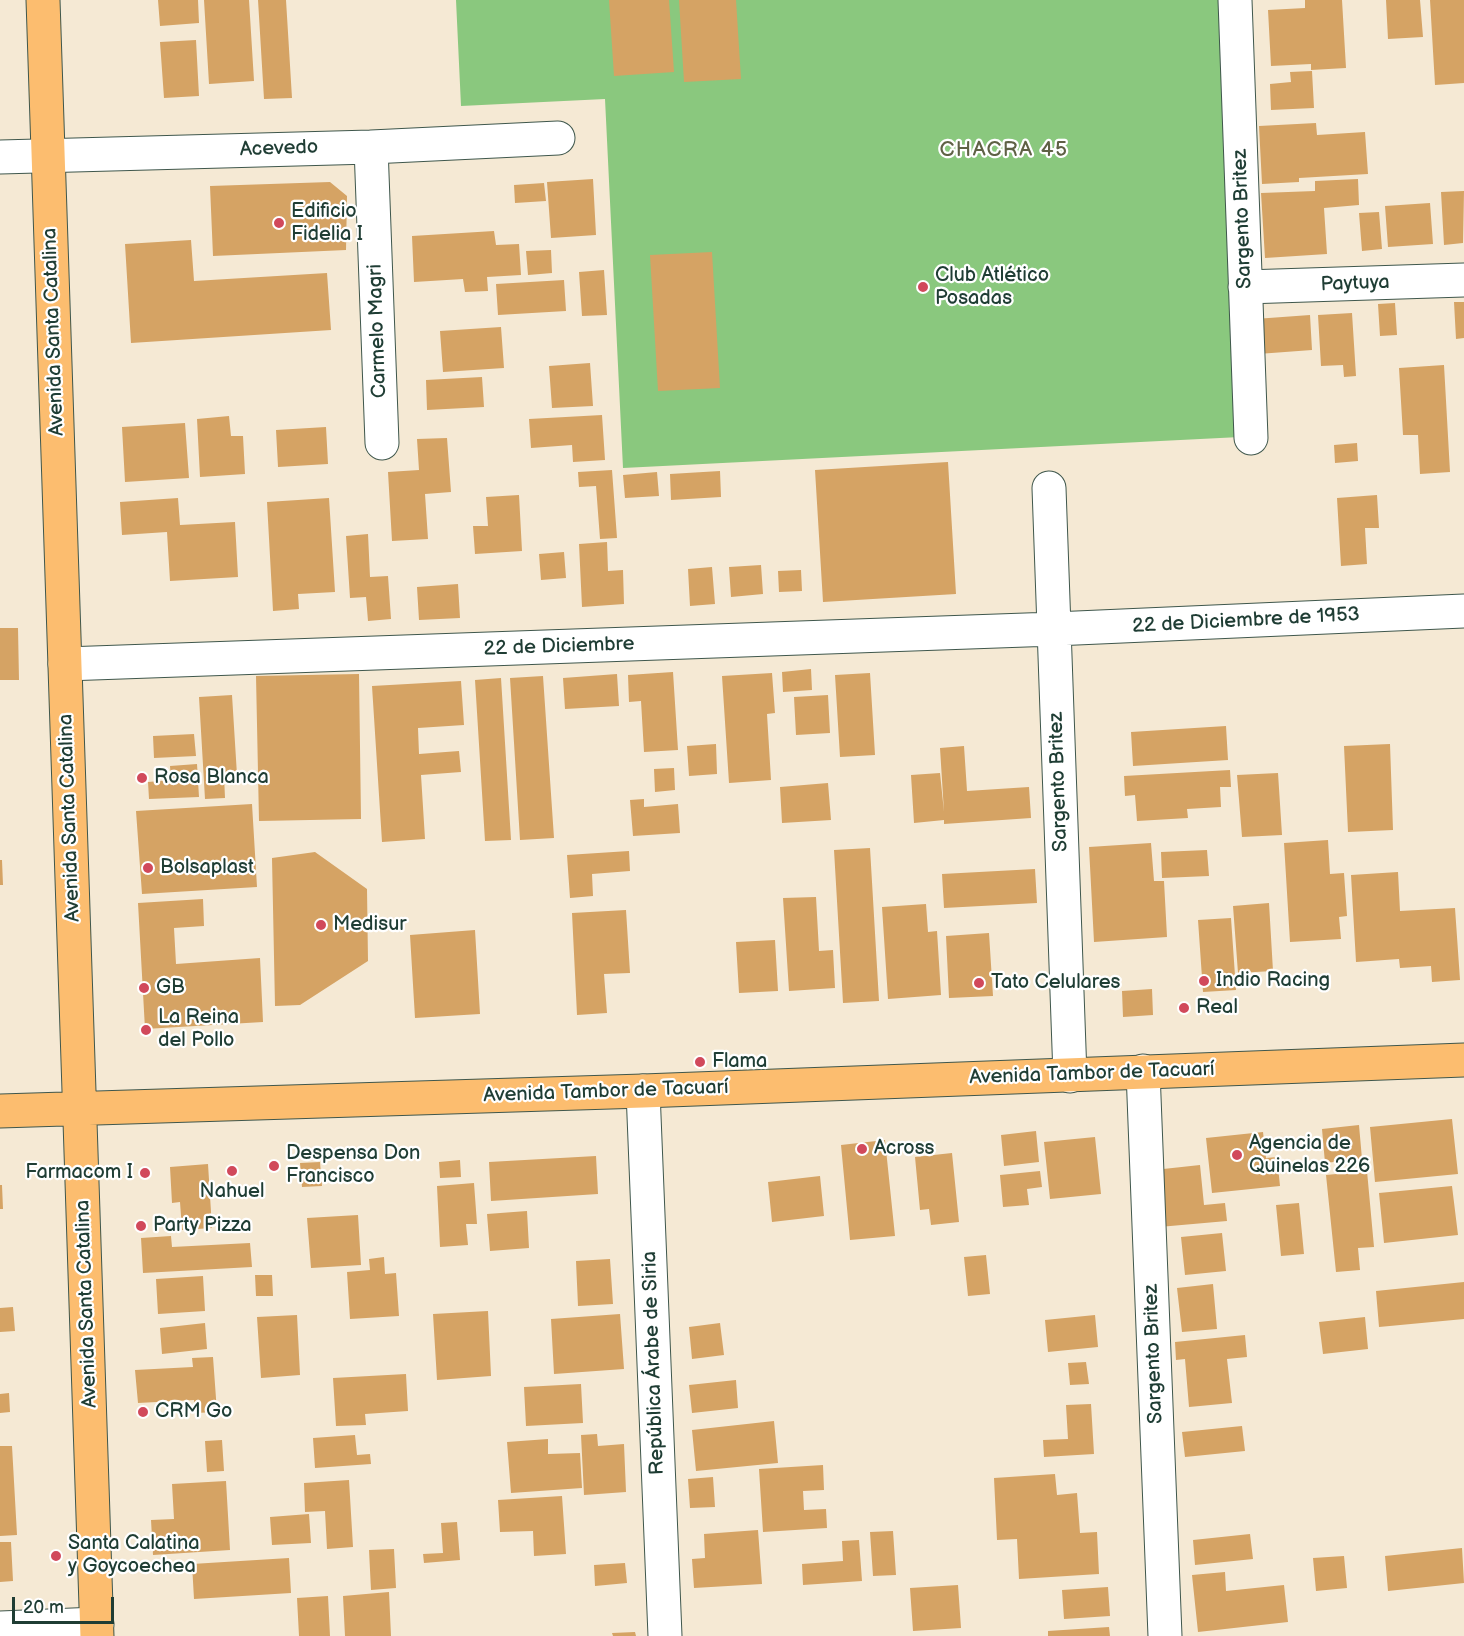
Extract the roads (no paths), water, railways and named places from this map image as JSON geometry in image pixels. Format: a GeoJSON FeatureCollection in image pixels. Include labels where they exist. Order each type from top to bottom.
{"type":"FeatureCollection","features":[{"type":"Feature","properties":{"kind":"main road","name":"Avenida Santa Catalina"},"geometry":{"type":"LineString","coordinates":[[43,0],[97,1630]]}},
{"type":"Feature","properties":{"kind":"main road","name":"Avenida Tambor de Tacuarí"},"geometry":{"type":"LineString","coordinates":[[0,1111],[643,1091],[1464,1060]]}},
{"type":"Feature","properties":{"kind":"street","name":"Sargento Britez"},"geometry":{"type":"LineString","coordinates":[[1234,0],[1251,438]]}},
{"type":"Feature","properties":{"kind":"street","name":"Acevedo"},"geometry":{"type":"LineString","coordinates":[[0,157],[371,147],[558,138]]}},
{"type":"Feature","properties":{"kind":"street","name":"Carmelo Magri"},"geometry":{"type":"LineString","coordinates":[[371,147],[382,443]]}},
{"type":"Feature","properties":{"kind":"street","name":"Paytuya"},"geometry":{"type":"LineString","coordinates":[[1245,287],[1464,280]]}},
{"type":"Feature","properties":{"kind":"street","name":"Sargento Britez"},"geometry":{"type":"LineString","coordinates":[[1049,488],[1070,1076]]}},
{"type":"Feature","properties":{"kind":"street","name":"22 de Diciembre de 1953"},"geometry":{"type":"LineString","coordinates":[[1054,629],[1452,612]]}},
{"type":"Feature","properties":{"kind":"street","name":"22 de Diciembre"},"geometry":{"type":"LineString","coordinates":[[65,664],[1054,629]]}},
{"type":"Feature","properties":{"kind":"street","name":"Sargento Britez"},"geometry":{"type":"LineString","coordinates":[[1143,1071],[1165,1636]]}},
{"type":"Feature","properties":{"kind":"street","name":"República Árabe de Siria"},"geometry":{"type":"LineString","coordinates":[[643,1091],[664,1636]]}},
{"type":"Feature","properties":{"kind":"street"},"geometry":{"type":"LineString","coordinates":[[0,1628],[97,1630]]}},
{"type":"Feature","properties":{"kind":"place","name":"Edificio Fidelia I"},"geometry":{"type":"Point","coordinates":[279,223]}},
{"type":"Feature","properties":{"kind":"place","name":"Club Atlético Posadas"},"geometry":{"type":"Point","coordinates":[923,287]}},
{"type":"Feature","properties":{"kind":"place","name":"Rosa Blanca"},"geometry":{"type":"Point","coordinates":[142,778]}},
{"type":"Feature","properties":{"kind":"place","name":"Bolsaplast"},"geometry":{"type":"Point","coordinates":[148,868]}},
{"type":"Feature","properties":{"kind":"place","name":"Medisur"},"geometry":{"type":"Point","coordinates":[321,925]}},
{"type":"Feature","properties":{"kind":"place","name":"Indio Racing"},"geometry":{"type":"Point","coordinates":[1204,981]}},
{"type":"Feature","properties":{"kind":"place","name":"Tato Celulares"},"geometry":{"type":"Point","coordinates":[979,983]}},
{"type":"Feature","properties":{"kind":"place","name":"GB"},"geometry":{"type":"Point","coordinates":[144,988]}},
{"type":"Feature","properties":{"kind":"place","name":"Real"},"geometry":{"type":"Point","coordinates":[1184,1008]}},
{"type":"Feature","properties":{"kind":"place","name":"La Reina del Pollo"},"geometry":{"type":"Point","coordinates":[146,1030]}},
{"type":"Feature","properties":{"kind":"place","name":"Flama"},"geometry":{"type":"Point","coordinates":[700,1062]}},
{"type":"Feature","properties":{"kind":"place","name":"Across"},"geometry":{"type":"Point","coordinates":[862,1149]}},
{"type":"Feature","properties":{"kind":"place","name":"Agencia de Quinelas 226"},"geometry":{"type":"Point","coordinates":[1237,1155]}},
{"type":"Feature","properties":{"kind":"place","name":"Despensa Don Francisco"},"geometry":{"type":"Point","coordinates":[274,1166]}},
{"type":"Feature","properties":{"kind":"place","name":"Nahuel"},"geometry":{"type":"Point","coordinates":[232,1171]}},
{"type":"Feature","properties":{"kind":"place","name":"Farmacom I"},"geometry":{"type":"Point","coordinates":[145,1173]}},
{"type":"Feature","properties":{"kind":"place","name":"Party Pizza"},"geometry":{"type":"Point","coordinates":[141,1226]}},
{"type":"Feature","properties":{"kind":"place","name":"CRM Go"},"geometry":{"type":"Point","coordinates":[143,1412]}},
{"type":"Feature","properties":{"kind":"place","name":"Santa Calatina y Goycoechea"},"geometry":{"type":"Point","coordinates":[56,1556]}},
{"type":"Feature","properties":{"kind":"district","name":"CHACRA 45"},"geometry":{"type":"Point","coordinates":[1004,151]}}]}
